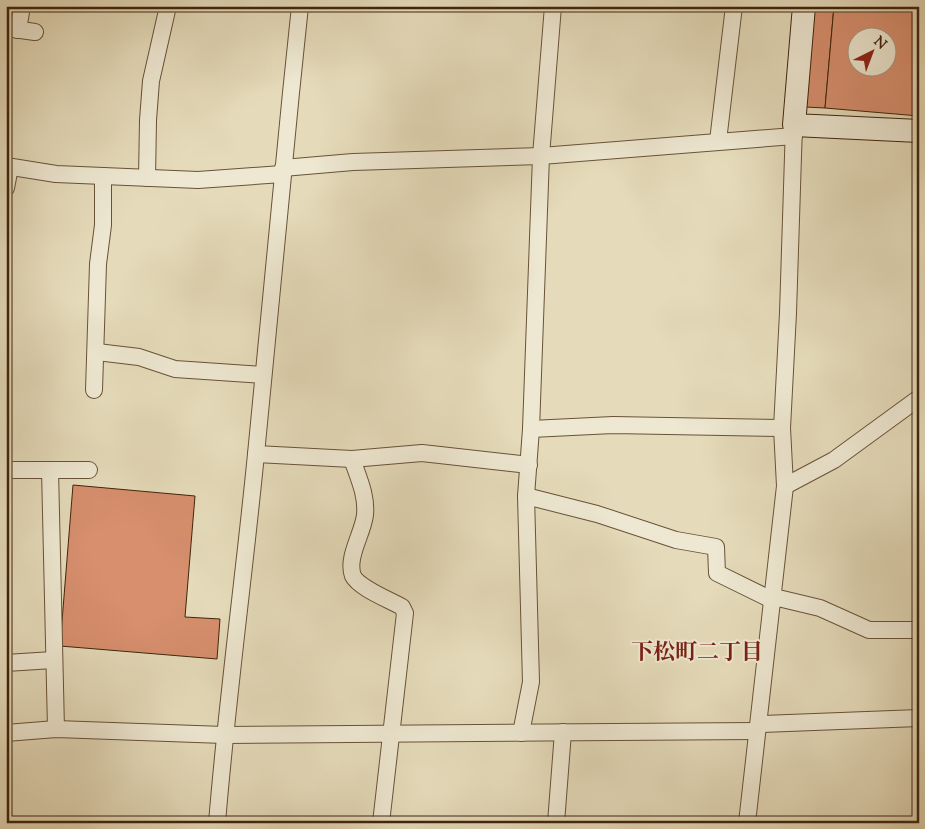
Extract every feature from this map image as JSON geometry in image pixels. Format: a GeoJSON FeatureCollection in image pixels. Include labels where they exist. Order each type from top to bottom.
{"type":"FeatureCollection","features":[{"type":"Feature","properties":{"kind":"main road"},"geometry":{"type":"LineString","coordinates":[[804,6],[794,130],[919,131]]}},
{"type":"Feature","properties":{"kind":"street"},"geometry":{"type":"LineString","coordinates":[[22,6],[12,29],[35,32]]}},
{"type":"Feature","properties":{"kind":"street"},"geometry":{"type":"LineString","coordinates":[[147,178],[151,82],[168,6]]}},
{"type":"Feature","properties":{"kind":"street"},"geometry":{"type":"LineString","coordinates":[[217,823],[224,735],[256,454],[282,171],[300,6]]}},
{"type":"Feature","properties":{"kind":"street"},"geometry":{"type":"LineString","coordinates":[[521,732],[531,682],[526,496],[531,429],[541,156],[553,6]]}},
{"type":"Feature","properties":{"kind":"street"},"geometry":{"type":"LineString","coordinates":[[718,141],[734,6]]}},
{"type":"Feature","properties":{"kind":"street"},"geometry":{"type":"LineString","coordinates":[[6,188],[8,167],[56,174],[198,180],[353,162],[541,156],[718,141],[794,130],[782,428],[785,486],[748,823]]}},
{"type":"Feature","properties":{"kind":"street"},"geometry":{"type":"LineString","coordinates":[[94,390],[97,352],[98,264],[103,225],[103,176]]}},
{"type":"Feature","properties":{"kind":"street"},"geometry":{"type":"LineString","coordinates":[[97,352],[139,356],[175,369],[263,376]]}},
{"type":"Feature","properties":{"kind":"street"},"geometry":{"type":"LineString","coordinates":[[785,486],[834,460],[919,398]]}},
{"type":"Feature","properties":{"kind":"street"},"geometry":{"type":"LineString","coordinates":[[531,429],[613,425],[782,428]]}},
{"type":"Feature","properties":{"kind":"street"},"geometry":{"type":"LineString","coordinates":[[256,454],[352,459],[422,453],[529,464]]}},
{"type":"Feature","properties":{"kind":"street"},"geometry":{"type":"LineString","coordinates":[[352,459],[363,489],[365,514],[352,562],[353,575],[359,584],[402,607],[405,613],[381,823]]}},
{"type":"Feature","properties":{"kind":"street"},"geometry":{"type":"LineString","coordinates":[[6,470],[89,470]]}},
{"type":"Feature","properties":{"kind":"street"},"geometry":{"type":"LineString","coordinates":[[50,470],[56,729]]}},
{"type":"Feature","properties":{"kind":"street"},"geometry":{"type":"LineString","coordinates":[[526,496],[597,514],[676,540],[716,547],[717,573],[774,599],[820,608],[869,630],[919,630]]}},
{"type":"Feature","properties":{"kind":"street"},"geometry":{"type":"LineString","coordinates":[[6,663],[53,660]]}},
{"type":"Feature","properties":{"kind":"street"},"geometry":{"type":"LineString","coordinates":[[6,733],[56,729],[224,735],[563,732],[758,728],[919,718]]}},
{"type":"Feature","properties":{"kind":"street"},"geometry":{"type":"LineString","coordinates":[[556,823],[563,732]]}},
{"type":"Feature","properties":{"kind":"building"},"geometry":{"type":"Polygon","coordinates":[[[813,6],[834,6],[825,108],[805,107],[813,6]]]}},
{"type":"Feature","properties":{"kind":"building"},"geometry":{"type":"Polygon","coordinates":[[[834,6],[919,6],[919,116],[825,108],[834,6]]]}},
{"type":"Feature","properties":{"kind":"building"},"geometry":{"type":"Polygon","coordinates":[[[73,485],[195,496],[185,617],[220,619],[217,659],[60,646],[73,485]]]}},
{"type":"Feature","properties":{"kind":"district","name":"下松町二丁目"},"geometry":{"type":"Point","coordinates":[697,651]}}]}
